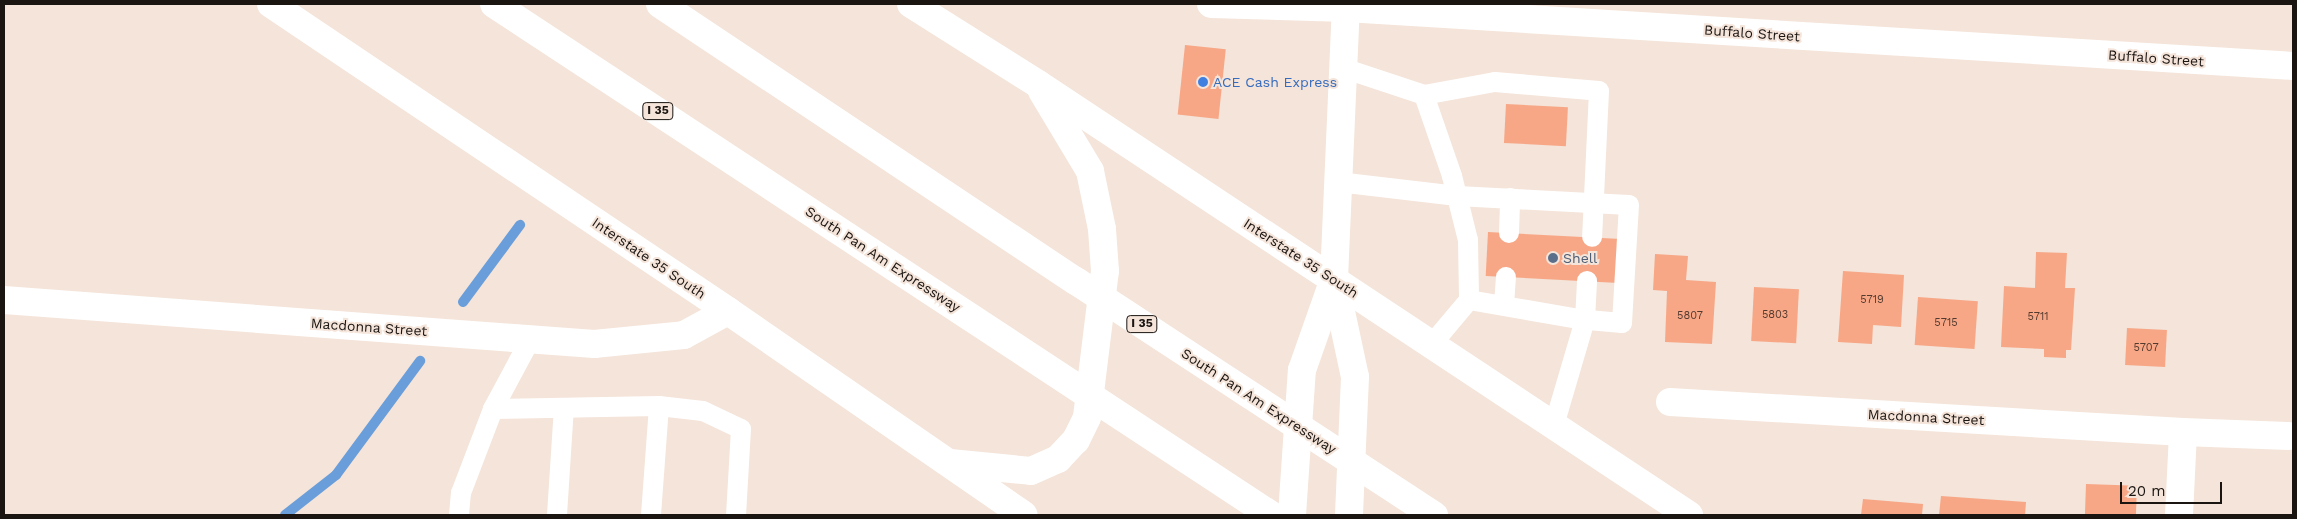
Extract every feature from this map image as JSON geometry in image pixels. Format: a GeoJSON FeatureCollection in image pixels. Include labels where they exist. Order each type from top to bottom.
{"type":"FeatureCollection","features":[{"type":"Feature","properties":{"kind":"main road","name":"Interstate 35 South"},"geometry":{"type":"LineString","coordinates":[[271,4],[728,311],[1024,515]]}},
{"type":"Feature","properties":{"kind":"main road","name":"South Pan Am Expressway"},"geometry":{"type":"LineString","coordinates":[[494,4],[1271,515]]}},
{"type":"Feature","properties":{"kind":"main road","name":"South Pan Am Expressway"},"geometry":{"type":"LineString","coordinates":[[660,4],[1434,515]]}},
{"type":"Feature","properties":{"kind":"main road","name":"Interstate 35 South"},"geometry":{"type":"LineString","coordinates":[[911,4],[1038,84],[1689,515]]}},
{"type":"Feature","properties":{"kind":"main road","name":"Buffalo Street"},"geometry":{"type":"LineString","coordinates":[[1210,4],[1346,6],[2293,66]]}},
{"type":"Feature","properties":{"kind":"main road"},"geometry":{"type":"LineString","coordinates":[[1346,6],[1334,279],[1355,377],[1349,515]]}},
{"type":"Feature","properties":{"kind":"main road"},"geometry":{"type":"LineString","coordinates":[[946,462],[1031,472],[1058,459],[1076,440],[1087,417],[1105,270],[1102,229],[1090,172],[1038,84]]}},
{"type":"Feature","properties":{"kind":"main road"},"geometry":{"type":"LineString","coordinates":[[1292,515],[1302,370],[1334,279]]}},
{"type":"Feature","properties":{"kind":"main road","name":"Macdonna Street"},"geometry":{"type":"LineString","coordinates":[[4,300],[594,344],[684,335],[728,311]]}},
{"type":"Feature","properties":{"kind":"main road","name":"Macdonna Street"},"geometry":{"type":"LineString","coordinates":[[1670,402],[2183,432],[2289,436]]}},
{"type":"Feature","properties":{"kind":"main road"},"geometry":{"type":"LineString","coordinates":[[2178,515],[2183,432]]}},
{"type":"Feature","properties":{"kind":"lane"},"geometry":{"type":"LineString","coordinates":[[1343,68],[1424,95],[1494,82],[1598,91],[1592,237]]}},
{"type":"Feature","properties":{"kind":"lane"},"geometry":{"type":"LineString","coordinates":[[1424,95],[1457,196],[1468,240],[1469,300],[1432,344]]}},
{"type":"Feature","properties":{"kind":"lane"},"geometry":{"type":"LineString","coordinates":[[1338,182],[1457,196],[1629,205],[1622,323],[1585,320],[1469,300]]}},
{"type":"Feature","properties":{"kind":"lane"},"geometry":{"type":"LineString","coordinates":[[1509,233],[1510,198]]}},
{"type":"Feature","properties":{"kind":"lane"},"geometry":{"type":"LineString","coordinates":[[1504,305],[1506,277]]}},
{"type":"Feature","properties":{"kind":"lane"},"geometry":{"type":"LineString","coordinates":[[1554,425],[1585,320],[1588,281]]}},
{"type":"Feature","properties":{"kind":"lane"},"geometry":{"type":"LineString","coordinates":[[459,515],[461,493],[493,409],[530,340]]}},
{"type":"Feature","properties":{"kind":"lane"},"geometry":{"type":"LineString","coordinates":[[493,409],[659,406],[703,411],[741,429],[736,515]]}},
{"type":"Feature","properties":{"kind":"lane"},"geometry":{"type":"LineString","coordinates":[[651,515],[659,406]]}},
{"type":"Feature","properties":{"kind":"lane"},"geometry":{"type":"LineString","coordinates":[[557,515],[564,408]]}},
{"type":"Feature","properties":{"kind":"building","name":"ACE Cash Express"},"geometry":{"type":"Polygon","coordinates":[[[1185,45],[1226,49],[1218,119],[1178,115],[1185,45]]]}},
{"type":"Feature","properties":{"kind":"building"},"geometry":{"type":"Polygon","coordinates":[[[1506,104],[1568,107],[1566,146],[1504,143],[1506,104]]]}},
{"type":"Feature","properties":{"kind":"building","name":"Shell"},"geometry":{"type":"Polygon","coordinates":[[[1488,232],[1621,239],[1619,283],[1486,276],[1488,232]]]}},
{"type":"Feature","properties":{"kind":"building"},"geometry":{"type":"Polygon","coordinates":[[[2036,252],[2067,253],[2065,288],[2075,288],[2071,350],[2066,350],[2066,358],[2044,357],[2044,349],[2001,347],[2004,286],[2035,288],[2036,252]]]}},
{"type":"Feature","properties":{"kind":"building"},"geometry":{"type":"Polygon","coordinates":[[[1655,254],[1688,256],[1686,280],[1716,282],[1712,344],[1665,342],[1667,291],[1653,290],[1655,254]]]}},
{"type":"Feature","properties":{"kind":"building"},"geometry":{"type":"Polygon","coordinates":[[[1843,271],[1904,275],[1901,327],[1873,325],[1872,344],[1838,342],[1843,271]]]}},
{"type":"Feature","properties":{"kind":"building"},"geometry":{"type":"Polygon","coordinates":[[[1754,287],[1799,289],[1796,343],[1751,341],[1754,287]]]}},
{"type":"Feature","properties":{"kind":"building"},"geometry":{"type":"Polygon","coordinates":[[[1918,297],[1978,301],[1975,349],[1915,345],[1918,297]]]}},
{"type":"Feature","properties":{"kind":"building"},"geometry":{"type":"Polygon","coordinates":[[[2127,328],[2167,330],[2165,367],[2125,365],[2127,328]]]}},
{"type":"Feature","properties":{"kind":"building"},"geometry":{"type":"Polygon","coordinates":[[[2086,484],[2137,486],[2136,515],[2085,515],[2086,484]]]}},
{"type":"Feature","properties":{"kind":"building"},"geometry":{"type":"Polygon","coordinates":[[[1941,496],[2026,502],[2025,515],[1939,515],[1941,496]]]}},
{"type":"Feature","properties":{"kind":"building"},"geometry":{"type":"Polygon","coordinates":[[[1863,499],[1923,504],[1922,515],[1861,515],[1863,499]]]}},
{"type":"Feature","properties":{"kind":"waterway"},"geometry":{"type":"LineString","coordinates":[[463,302],[520,225]]}},
{"type":"Feature","properties":{"kind":"waterway"},"geometry":{"type":"LineString","coordinates":[[285,515],[336,475],[420,361]]}},
{"type":"Feature","properties":{"kind":"place","name":"ACE Cash Express"},"geometry":{"type":"Point","coordinates":[1203,82]}},
{"type":"Feature","properties":{"kind":"place","name":"Shell"},"geometry":{"type":"Point","coordinates":[1553,258]}}]}
